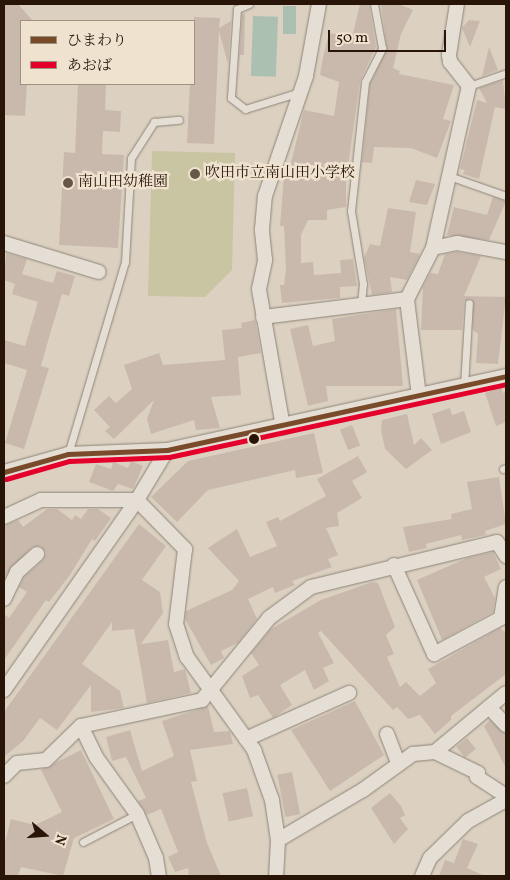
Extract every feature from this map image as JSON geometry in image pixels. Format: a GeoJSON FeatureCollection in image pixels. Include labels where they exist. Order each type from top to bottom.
{"type":"FeatureCollection","features":[{"type":"Feature","properties":{"kind":"street"},"geometry":{"type":"LineString","coordinates":[[283,427],[259,289],[265,260],[262,229],[266,196],[300,92],[319,4]]}},
{"type":"Feature","properties":{"kind":"street"},"geometry":{"type":"LineString","coordinates":[[419,396],[407,299],[433,248],[470,86],[450,62],[449,55],[457,4]]}},
{"type":"Feature","properties":{"kind":"street"},"geometry":{"type":"LineString","coordinates":[[4,243],[99,272]]}},
{"type":"Feature","properties":{"kind":"street"},"geometry":{"type":"LineString","coordinates":[[433,248],[457,243],[506,252]]}},
{"type":"Feature","properties":{"kind":"street"},"geometry":{"type":"LineString","coordinates":[[263,317],[407,299]]}},
{"type":"Feature","properties":{"kind":"street"},"geometry":{"type":"LineString","coordinates":[[4,472],[68,454],[168,450],[283,427],[506,376]]}},
{"type":"Feature","properties":{"kind":"street"},"geometry":{"type":"LineString","coordinates":[[4,690],[137,500],[168,450]]}},
{"type":"Feature","properties":{"kind":"street"},"geometry":{"type":"LineString","coordinates":[[4,517],[42,500],[137,500],[185,549],[176,624],[187,657],[254,750],[272,800],[278,840],[276,876]]}},
{"type":"Feature","properties":{"kind":"street"},"geometry":{"type":"LineString","coordinates":[[4,776],[17,763],[46,760],[81,726],[202,700],[209,689],[269,618],[311,586],[496,542],[506,556]]}},
{"type":"Feature","properties":{"kind":"street"},"geometry":{"type":"LineString","coordinates":[[4,599],[18,572],[37,554]]}},
{"type":"Feature","properties":{"kind":"street"},"geometry":{"type":"LineString","coordinates":[[394,565],[434,654],[501,618],[506,587]]}},
{"type":"Feature","properties":{"kind":"street"},"geometry":{"type":"LineString","coordinates":[[246,739],[348,693]]}},
{"type":"Feature","properties":{"kind":"street"},"geometry":{"type":"LineString","coordinates":[[435,752],[506,694]]}},
{"type":"Feature","properties":{"kind":"street"},"geometry":{"type":"LineString","coordinates":[[489,708],[506,725]]}},
{"type":"Feature","properties":{"kind":"street"},"geometry":{"type":"LineString","coordinates":[[81,726],[96,757],[137,814],[156,858],[159,876]]}},
{"type":"Feature","properties":{"kind":"street"},"geometry":{"type":"LineString","coordinates":[[387,734],[398,764]]}},
{"type":"Feature","properties":{"kind":"street"},"geometry":{"type":"LineString","coordinates":[[278,840],[363,790],[413,754],[435,752],[478,773],[477,777],[506,798],[468,821],[430,858],[422,876]]}},
{"type":"Feature","properties":{"kind":"lane"},"geometry":{"type":"LineString","coordinates":[[249,4],[238,9],[231,98],[246,109],[300,92]]}},
{"type":"Feature","properties":{"kind":"lane"},"geometry":{"type":"LineString","coordinates":[[362,305],[363,284],[351,211],[365,82],[382,48],[374,4]]}},
{"type":"Feature","properties":{"kind":"lane"},"geometry":{"type":"LineString","coordinates":[[470,86],[506,73]]}},
{"type":"Feature","properties":{"kind":"lane"},"geometry":{"type":"LineString","coordinates":[[68,454],[125,262],[131,158],[154,122],[180,120]]}},
{"type":"Feature","properties":{"kind":"lane"},"geometry":{"type":"LineString","coordinates":[[449,176],[506,196]]}},
{"type":"Feature","properties":{"kind":"lane"},"geometry":{"type":"LineString","coordinates":[[464,386],[469,303]]}},
{"type":"Feature","properties":{"kind":"lane"},"geometry":{"type":"LineString","coordinates":[[83,842],[137,814]]}},
{"type":"Feature","properties":{"kind":"shaded area"},"geometry":{"type":"Polygon","coordinates":[[[283,6],[296,6],[296,34],[283,34],[283,6]]]}},
{"type":"Feature","properties":{"kind":"shaded area"},"geometry":{"type":"Polygon","coordinates":[[[253,16],[278,17],[276,77],[251,76],[253,16]]]}},
{"type":"Feature","properties":{"kind":"shaded area"},"geometry":{"type":"Polygon","coordinates":[[[152,151],[235,153],[232,270],[205,297],[148,296],[152,151]]]}},
{"type":"Feature","properties":{"kind":"building"},"geometry":{"type":"Polygon","coordinates":[[[4,4],[18,4],[32,20],[20,20],[20,85],[27,85],[25,116],[4,115],[4,4]]]}},
{"type":"Feature","properties":{"kind":"building"},"geometry":{"type":"Polygon","coordinates":[[[360,4],[369,4],[376,47],[360,81],[346,181],[346,207],[327,210],[327,220],[308,220],[301,235],[301,263],[313,262],[314,275],[341,273],[340,260],[353,259],[357,286],[340,287],[340,298],[282,303],[280,285],[284,285],[286,269],[284,226],[280,226],[284,175],[288,175],[304,110],[334,116],[339,82],[320,75],[322,62],[329,33],[352,38],[360,4]]]}},
{"type":"Feature","properties":{"kind":"building"},"geometry":{"type":"Polygon","coordinates":[[[381,4],[399,4],[413,10],[401,34],[393,68],[400,71],[399,74],[454,85],[443,119],[451,121],[437,158],[411,148],[374,147],[372,163],[362,162],[370,84],[387,48],[381,4]]]}},
{"type":"Feature","properties":{"kind":"building"},"geometry":{"type":"Polygon","coordinates":[[[245,13],[244,55],[240,55],[239,65],[242,15],[245,13]]]}},
{"type":"Feature","properties":{"kind":"building"},"geometry":{"type":"Polygon","coordinates":[[[194,17],[220,18],[219,28],[231,21],[228,64],[219,31],[214,144],[187,143],[190,85],[195,85],[194,17]]]}},
{"type":"Feature","properties":{"kind":"building"},"geometry":{"type":"Polygon","coordinates":[[[469,20],[480,21],[470,47],[462,28],[469,20]]]}},
{"type":"Feature","properties":{"kind":"building"},"geometry":{"type":"Polygon","coordinates":[[[489,47],[498,70],[482,76],[489,47]]]}},
{"type":"Feature","properties":{"kind":"building"},"geometry":{"type":"Polygon","coordinates":[[[503,80],[506,109],[495,107],[479,179],[463,174],[465,170],[460,169],[477,100],[487,103],[479,88],[503,80]]]}},
{"type":"Feature","properties":{"kind":"building"},"geometry":{"type":"Polygon","coordinates":[[[78,85],[106,85],[105,110],[121,111],[120,132],[103,131],[102,154],[124,155],[118,248],[59,245],[64,152],[75,153],[78,85]]]}},
{"type":"Feature","properties":{"kind":"building"},"geometry":{"type":"Polygon","coordinates":[[[416,180],[435,184],[427,205],[409,202],[416,180]]]}},
{"type":"Feature","properties":{"kind":"building"},"geometry":{"type":"Polygon","coordinates":[[[493,197],[506,201],[489,240],[447,235],[454,207],[487,215],[493,197]]]}},
{"type":"Feature","properties":{"kind":"building"},"geometry":{"type":"Polygon","coordinates":[[[388,208],[416,212],[410,252],[420,254],[407,280],[390,277],[392,292],[372,295],[364,258],[370,244],[380,246],[388,208]]]}},
{"type":"Feature","properties":{"kind":"building"},"geometry":{"type":"Polygon","coordinates":[[[457,252],[481,256],[464,296],[506,297],[498,364],[476,363],[478,334],[473,330],[471,298],[464,302],[462,330],[421,330],[423,287],[430,273],[438,274],[445,254],[457,252]]]}},
{"type":"Feature","properties":{"kind":"building"},"geometry":{"type":"Polygon","coordinates":[[[6,253],[27,259],[22,274],[53,283],[57,271],[75,276],[69,296],[62,294],[50,334],[41,366],[49,368],[24,449],[5,443],[27,370],[4,363],[4,340],[25,346],[38,302],[12,294],[15,284],[4,280],[6,253]]]}},
{"type":"Feature","properties":{"kind":"building"},"geometry":{"type":"Polygon","coordinates":[[[396,309],[403,386],[326,386],[328,401],[308,406],[290,329],[308,325],[313,346],[335,341],[332,319],[396,309]]]}},
{"type":"Feature","properties":{"kind":"building"},"geometry":{"type":"Polygon","coordinates":[[[255,320],[261,353],[238,357],[241,395],[211,397],[220,428],[196,430],[194,420],[151,434],[147,419],[154,400],[114,439],[105,431],[110,427],[94,410],[109,396],[116,403],[132,389],[124,365],[159,353],[163,365],[225,360],[222,330],[242,328],[241,323],[255,320]]]}},
{"type":"Feature","properties":{"kind":"building"},"geometry":{"type":"Polygon","coordinates":[[[501,387],[503,393],[506,392],[506,422],[496,426],[485,393],[501,387]]]}},
{"type":"Feature","properties":{"kind":"building"},"geometry":{"type":"Polygon","coordinates":[[[450,408],[452,415],[464,411],[471,432],[441,444],[432,414],[450,408]]]}},
{"type":"Feature","properties":{"kind":"building"},"geometry":{"type":"Polygon","coordinates":[[[407,414],[414,445],[421,438],[432,450],[406,469],[385,449],[381,430],[382,420],[407,414]]]}},
{"type":"Feature","properties":{"kind":"building"},"geometry":{"type":"Polygon","coordinates":[[[352,425],[360,445],[348,450],[340,430],[352,425]]]}},
{"type":"Feature","properties":{"kind":"building"},"geometry":{"type":"Polygon","coordinates":[[[314,433],[323,473],[296,478],[295,470],[208,490],[177,522],[151,497],[188,461],[314,433]]]}},
{"type":"Feature","properties":{"kind":"building"},"geometry":{"type":"Polygon","coordinates":[[[358,456],[367,472],[352,481],[362,498],[337,513],[339,526],[326,528],[338,555],[328,559],[332,567],[292,581],[295,585],[275,593],[273,587],[248,599],[257,619],[238,643],[221,651],[224,658],[211,665],[185,619],[186,611],[232,590],[239,581],[208,548],[237,529],[250,557],[277,546],[266,522],[278,517],[280,521],[326,496],[317,479],[358,456]]]}},
{"type":"Feature","properties":{"kind":"building"},"geometry":{"type":"Polygon","coordinates":[[[131,461],[143,466],[133,489],[118,484],[113,491],[89,482],[96,464],[111,469],[113,462],[128,468],[131,461]]]}},
{"type":"Feature","properties":{"kind":"building"},"geometry":{"type":"Polygon","coordinates":[[[499,477],[506,524],[485,531],[486,535],[462,540],[461,535],[426,544],[427,548],[409,552],[403,527],[452,519],[451,514],[472,509],[467,482],[499,477]]]}},
{"type":"Feature","properties":{"kind":"building"},"geometry":{"type":"Polygon","coordinates":[[[47,509],[57,509],[72,520],[75,515],[81,519],[88,509],[98,509],[111,518],[95,541],[92,539],[70,575],[49,602],[46,600],[4,660],[4,614],[9,618],[27,592],[19,587],[24,577],[43,560],[46,553],[40,546],[32,547],[5,577],[4,526],[18,520],[23,527],[47,509]]]}},
{"type":"Feature","properties":{"kind":"building"},"geometry":{"type":"Polygon","coordinates":[[[139,524],[166,546],[142,580],[160,592],[163,613],[141,644],[168,640],[174,672],[185,669],[191,693],[147,703],[134,629],[112,631],[112,622],[82,664],[120,691],[124,708],[91,712],[91,685],[57,730],[40,718],[23,741],[4,757],[4,712],[139,524]]]}},
{"type":"Feature","properties":{"kind":"building"},"geometry":{"type":"Polygon","coordinates":[[[493,552],[501,569],[484,577],[495,598],[493,612],[442,640],[417,580],[467,558],[493,552]]]}},
{"type":"Feature","properties":{"kind":"building"},"geometry":{"type":"Polygon","coordinates":[[[372,582],[378,583],[395,627],[386,635],[394,654],[387,657],[400,687],[406,682],[420,696],[436,683],[428,669],[500,628],[506,633],[506,674],[451,716],[451,720],[435,734],[420,715],[408,719],[397,707],[393,710],[321,631],[318,633],[334,663],[323,668],[329,681],[314,690],[305,670],[280,685],[292,705],[273,718],[258,695],[250,698],[242,676],[259,665],[251,653],[271,629],[321,600],[372,582]]]}},
{"type":"Feature","properties":{"kind":"building"},"geometry":{"type":"Polygon","coordinates":[[[355,701],[384,755],[330,791],[291,730],[355,701]]]}},
{"type":"Feature","properties":{"kind":"building"},"geometry":{"type":"Polygon","coordinates":[[[208,706],[214,732],[230,731],[233,744],[190,750],[197,781],[191,782],[207,843],[221,876],[189,876],[188,868],[175,872],[168,857],[178,852],[161,809],[147,815],[138,801],[146,798],[126,757],[112,761],[106,737],[130,730],[142,771],[174,756],[162,721],[208,706]]]}},
{"type":"Feature","properties":{"kind":"building"},"geometry":{"type":"Polygon","coordinates":[[[490,720],[506,734],[506,768],[484,726],[490,720]]]}},
{"type":"Feature","properties":{"kind":"building"},"geometry":{"type":"Polygon","coordinates":[[[467,738],[476,749],[465,758],[456,747],[467,738]]]}},
{"type":"Feature","properties":{"kind":"building"},"geometry":{"type":"Polygon","coordinates":[[[81,750],[114,819],[74,838],[63,876],[21,867],[18,876],[4,876],[4,846],[11,819],[35,825],[62,812],[41,770],[81,750]]]}},
{"type":"Feature","properties":{"kind":"building"},"geometry":{"type":"Polygon","coordinates":[[[292,772],[300,814],[285,817],[277,775],[292,772]]]}},
{"type":"Feature","properties":{"kind":"building"},"geometry":{"type":"Polygon","coordinates":[[[247,788],[253,816],[229,822],[223,793],[247,788]]]}},
{"type":"Feature","properties":{"kind":"building"},"geometry":{"type":"Polygon","coordinates":[[[390,793],[401,806],[405,815],[400,818],[408,829],[394,844],[371,808],[390,793]]]}},
{"type":"Feature","properties":{"kind":"building"},"geometry":{"type":"Polygon","coordinates":[[[463,839],[478,844],[467,868],[485,876],[439,876],[445,860],[454,863],[463,839]]]}},
{"type":"Feature","properties":{"kind":"transit line","name":"ひまわり"},"geometry":{"type":"LineString","coordinates":[[4,472],[68,454],[167,450],[506,376]]}},
{"type":"Feature","properties":{"kind":"transit line","name":"あおば"},"geometry":{"type":"LineString","coordinates":[[6,479],[69,461],[169,457],[506,384]]}},
{"type":"Feature","properties":{"kind":"place","name":"吹田市立南山田小学校"},"geometry":{"type":"Point","coordinates":[195,174]}},
{"type":"Feature","properties":{"kind":"place","name":"南山田幼稚園"},"geometry":{"type":"Point","coordinates":[68,183]}}]}
